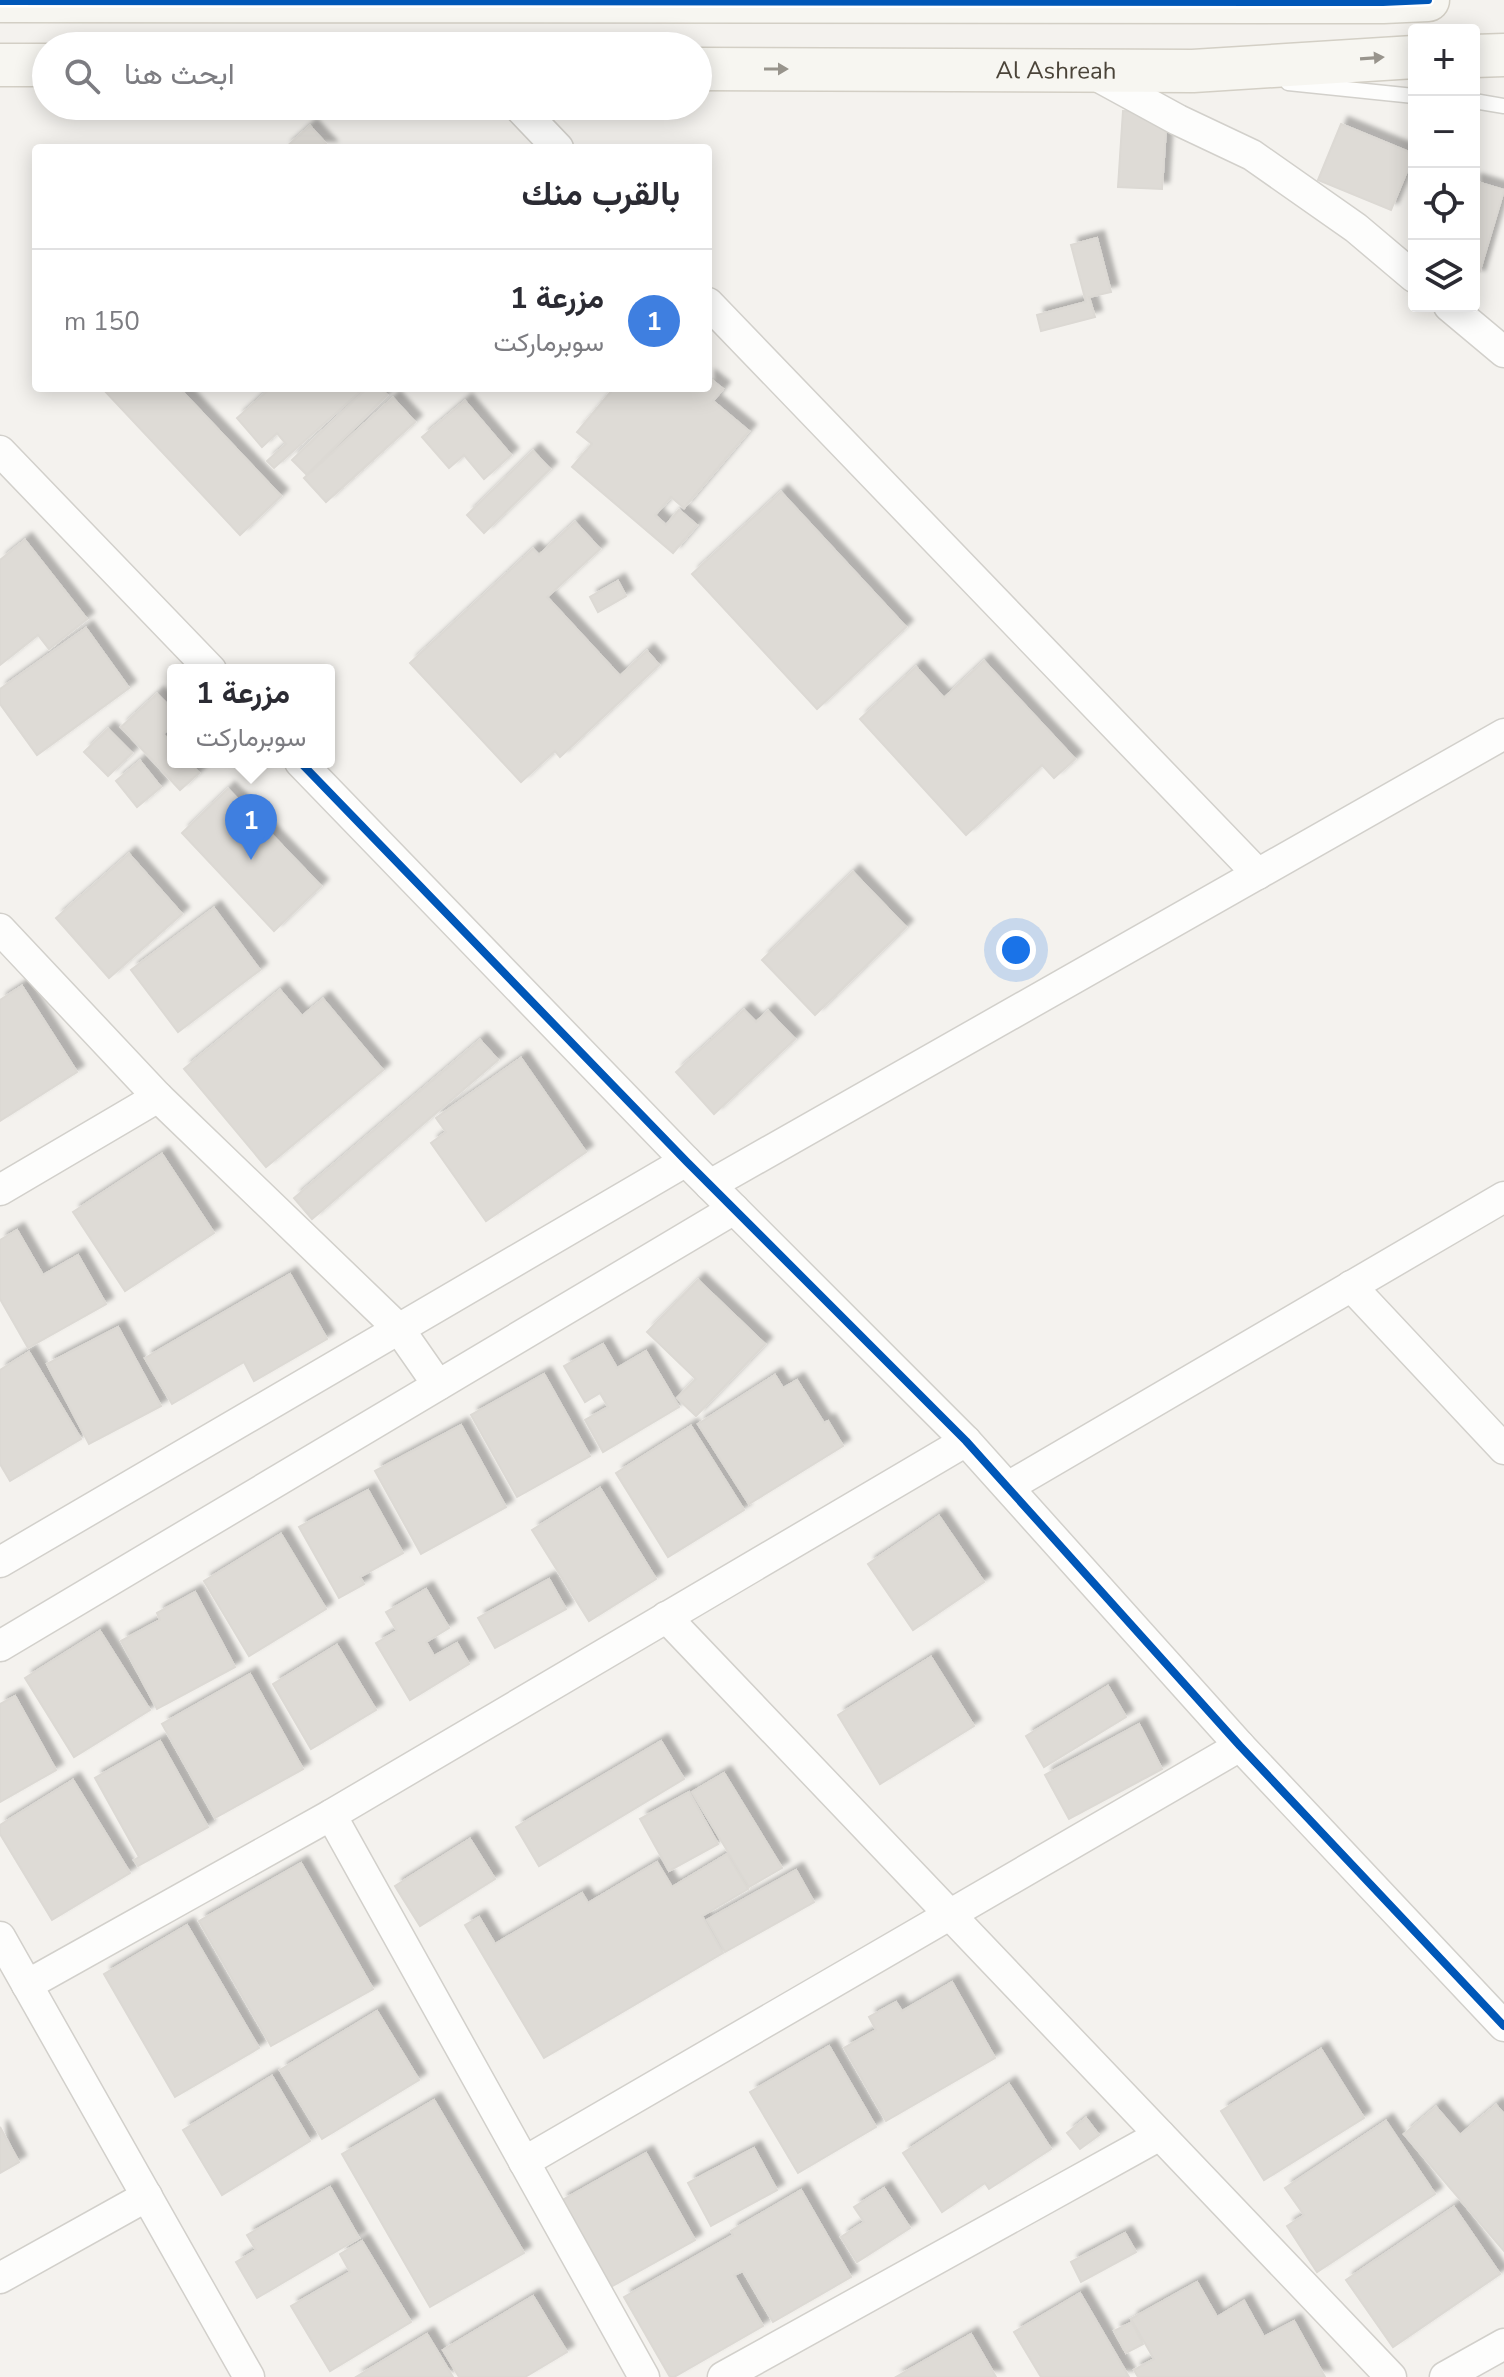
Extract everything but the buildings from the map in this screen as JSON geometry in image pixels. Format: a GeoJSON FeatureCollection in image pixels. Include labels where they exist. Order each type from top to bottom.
{"type":"FeatureCollection","features":[{"type":"Feature","properties":{"kind":"street"},"geometry":{"type":"LineString","coordinates":[[0,1],[1428,0]]}},
{"type":"Feature","properties":{"kind":"street"},"geometry":{"type":"LineString","coordinates":[[1480,56],[1504,55]]}},
{"type":"Feature","properties":{"kind":"street","name":"Al Ashreah"},"geometry":{"type":"LineString","coordinates":[[712,69],[1193,71],[1408,57]]}},
{"type":"Feature","properties":{"kind":"street"},"geometry":{"type":"LineString","coordinates":[[0,65],[32,65]]}},
{"type":"Feature","properties":{"kind":"street"},"geometry":{"type":"LineString","coordinates":[[1088,71],[1178,120],[1252,155],[1356,228],[1408,272]]}},
{"type":"Feature","properties":{"kind":"street"},"geometry":{"type":"LineString","coordinates":[[531,120],[554,144]]}},
{"type":"Feature","properties":{"kind":"street"},"geometry":{"type":"LineString","coordinates":[[712,307],[1258,874]]}},
{"type":"Feature","properties":{"kind":"street"},"geometry":{"type":"LineString","coordinates":[[1456,312],[1504,352]]}},
{"type":"Feature","properties":{"kind":"street"},"geometry":{"type":"LineString","coordinates":[[0,451],[205,664]]}},
{"type":"Feature","properties":{"kind":"street"},"geometry":{"type":"LineString","coordinates":[[710,1185],[1504,734]]}},
{"type":"Feature","properties":{"kind":"street"},"geometry":{"type":"LineString","coordinates":[[306,768],[686,1161],[966,1441],[1240,1746],[1504,2026]]}},
{"type":"Feature","properties":{"kind":"street"},"geometry":{"type":"LineString","coordinates":[[0,929],[158,1097],[399,1329],[438,1385]]}},
{"type":"Feature","properties":{"kind":"street"},"geometry":{"type":"LineString","coordinates":[[0,1190],[158,1097]]}},
{"type":"Feature","properties":{"kind":"street"},"geometry":{"type":"LineString","coordinates":[[0,1562],[686,1161]]}},
{"type":"Feature","properties":{"kind":"street"},"geometry":{"type":"LineString","coordinates":[[1008,1487],[1504,1197]]}},
{"type":"Feature","properties":{"kind":"street"},"geometry":{"type":"LineString","coordinates":[[0,1646],[734,1209]]}},
{"type":"Feature","properties":{"kind":"street"},"geometry":{"type":"LineString","coordinates":[[1351,1286],[1504,1449]]}},
{"type":"Feature","properties":{"kind":"street"},"geometry":{"type":"LineString","coordinates":[[27,1985],[331,1815],[966,1441]]}},
{"type":"Feature","properties":{"kind":"street"},"geometry":{"type":"LineString","coordinates":[[666,1617],[1391,2377]]}},
{"type":"Feature","properties":{"kind":"street"},"geometry":{"type":"LineString","coordinates":[[524,2162],[1240,1746]]}},
{"type":"Feature","properties":{"kind":"street"},"geometry":{"type":"LineString","coordinates":[[331,1815],[644,2377]]}},
{"type":"Feature","properties":{"kind":"street"},"geometry":{"type":"LineString","coordinates":[[0,1937],[249,2377]]}},
{"type":"Feature","properties":{"kind":"street"},"geometry":{"type":"LineString","coordinates":[[723,2377],[1160,2135]]}},
{"type":"Feature","properties":{"kind":"street"},"geometry":{"type":"LineString","coordinates":[[0,2278],[147,2196]]}},
{"type":"Feature","properties":{"kind":"street"},"geometry":{"type":"LineString","coordinates":[[1445,2377],[1504,2344]]}},
{"type":"Feature","properties":{"kind":"lane"},"geometry":{"type":"LineString","coordinates":[[1193,71],[1408,95]]}},
{"type":"Feature","properties":{"kind":"lane"},"geometry":{"type":"LineString","coordinates":[[1480,102],[1504,106]]}},
{"type":"Feature","properties":{"kind":"cycle path"},"geometry":{"type":"LineString","coordinates":[[0,1],[1428,0]]}},
{"type":"Feature","properties":{"kind":"cycle path"},"geometry":{"type":"LineString","coordinates":[[306,768],[686,1161],[966,1441],[1240,1746],[1504,2026]]}},
{"type":"Feature","properties":{"kind":"place","name":"مزرعة 1"},"geometry":{"type":"Point","coordinates":[251,860]}}]}
